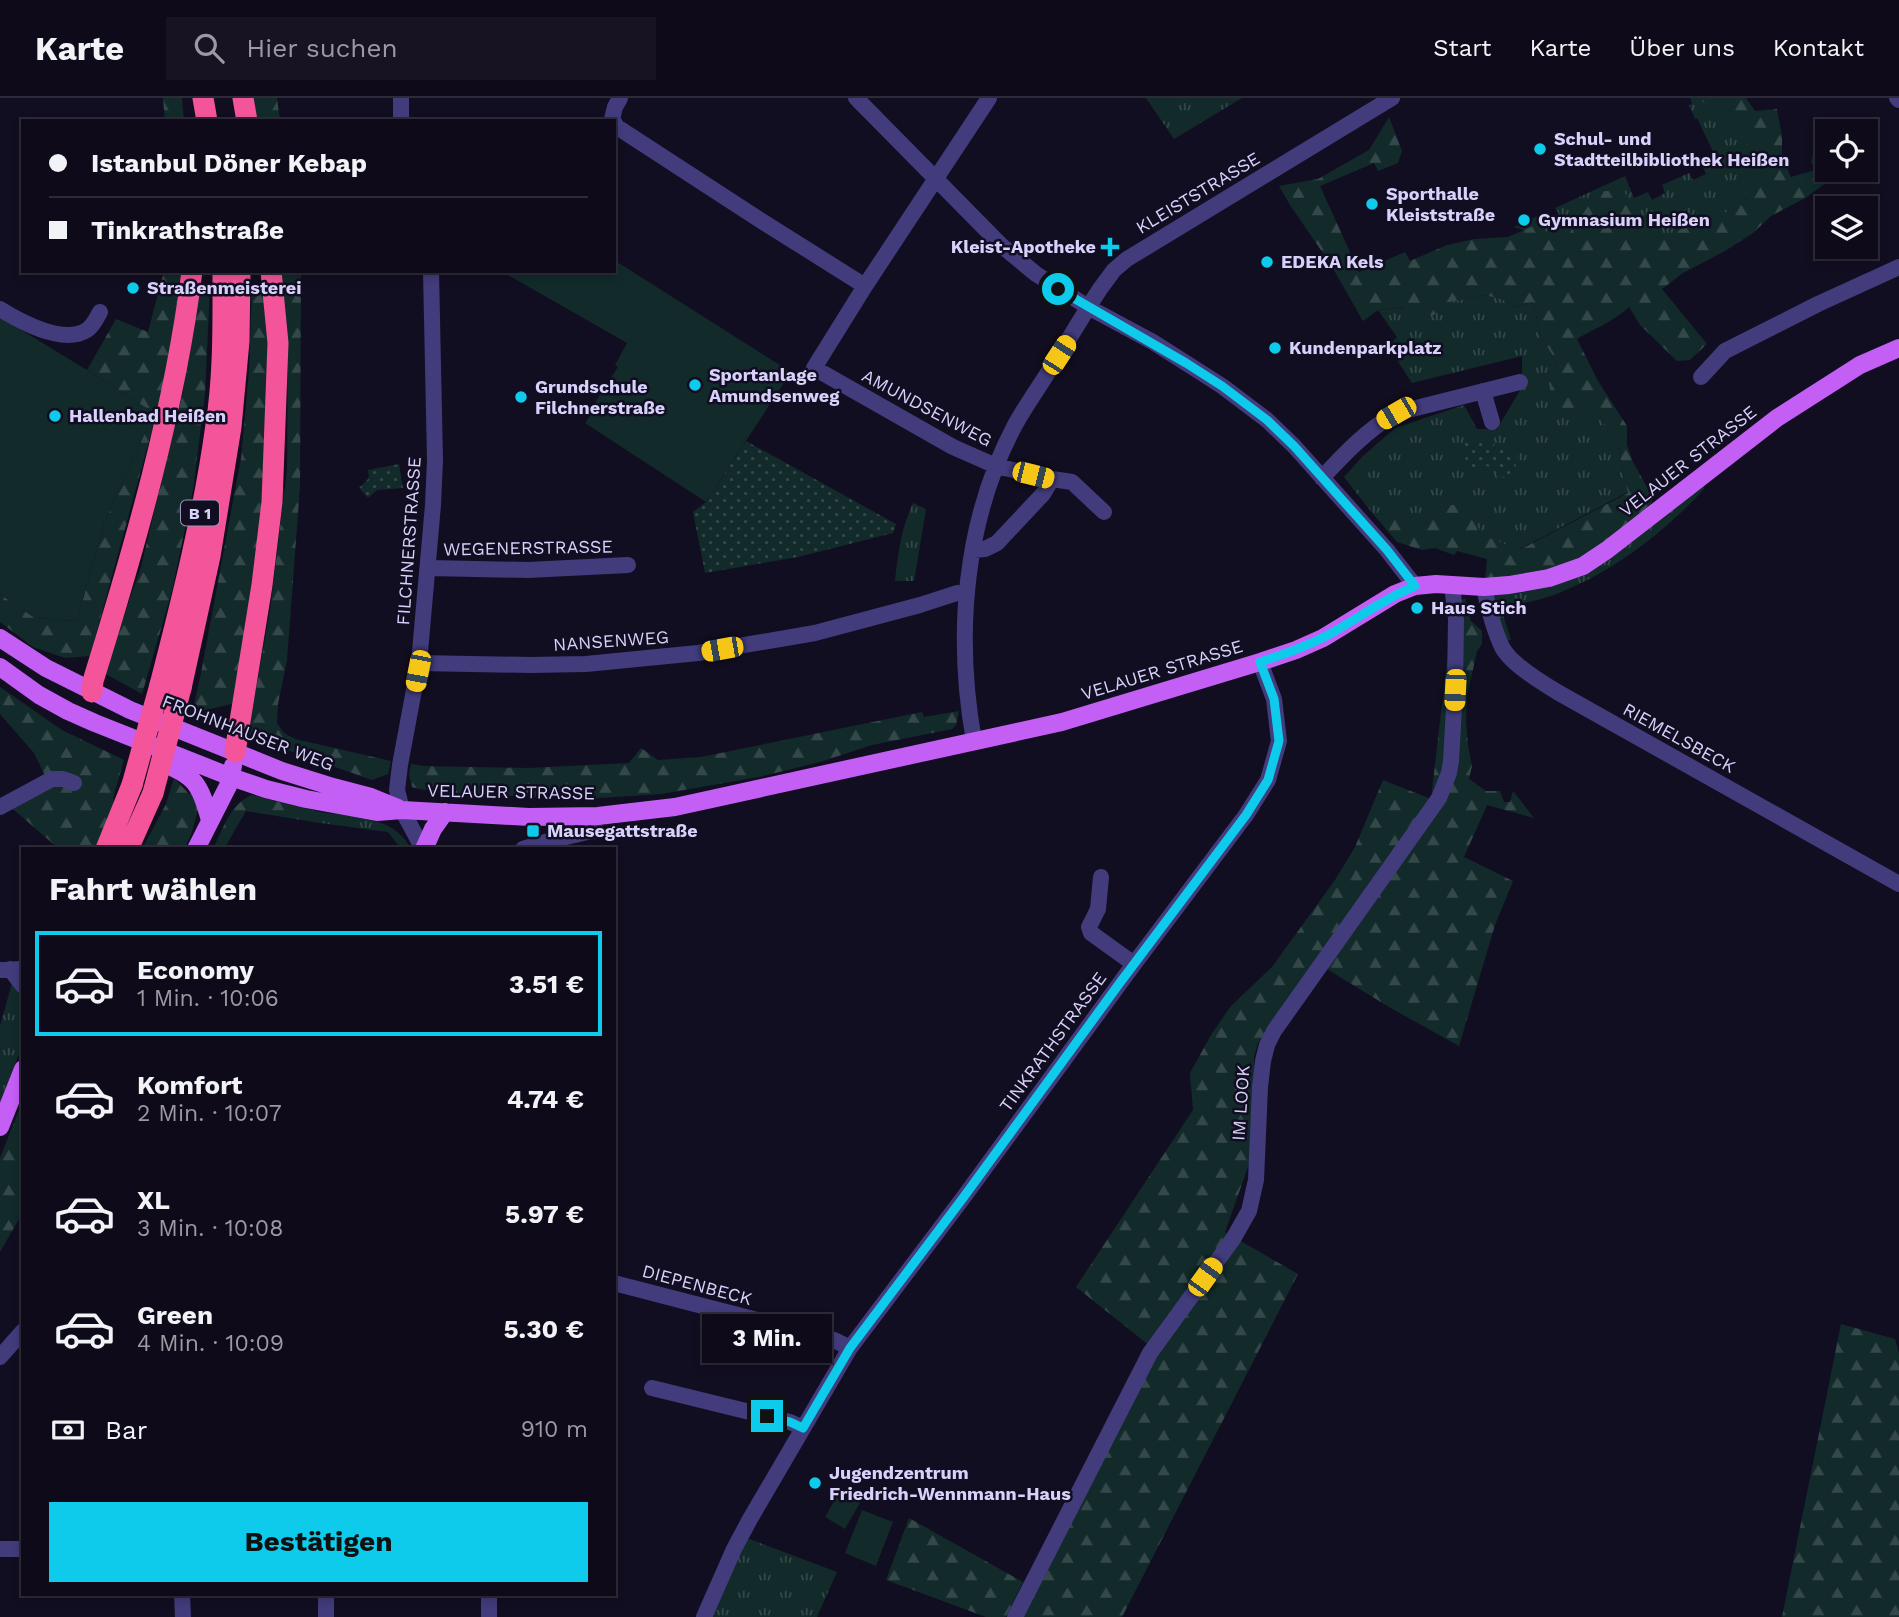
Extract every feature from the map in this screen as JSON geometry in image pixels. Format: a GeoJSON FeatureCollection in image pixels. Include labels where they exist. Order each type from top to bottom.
{"type":"FeatureCollection","features":[{"type":"Feature","properties":{"kind":"highway"},"geometry":{"type":"LineString","coordinates":[[194,98],[195,119]]}},
{"type":"Feature","properties":{"kind":"highway"},"geometry":{"type":"LineString","coordinates":[[203,98],[207,119]]}},
{"type":"Feature","properties":{"kind":"highway"},"geometry":{"type":"LineString","coordinates":[[230,98],[232,119]]}},
{"type":"Feature","properties":{"kind":"highway"},"geometry":{"type":"LineString","coordinates":[[243,98],[247,119]]}},
{"type":"Feature","properties":{"kind":"highway"},"geometry":{"type":"LineString","coordinates":[[92,692],[166,416],[187,312],[192,273]]}},
{"type":"Feature","properties":{"kind":"highway","name":"B 1"},"geometry":{"type":"LineString","coordinates":[[107,847],[171,687],[216,424],[223,341],[223,273]]}},
{"type":"Feature","properties":{"kind":"highway"},"geometry":{"type":"LineString","coordinates":[[129,847],[153,793],[171,687],[210,556],[231,427],[239,341],[240,273]]}},
{"type":"Feature","properties":{"kind":"highway"},"geometry":{"type":"LineString","coordinates":[[235,752],[262,585],[272,502],[278,343],[271,273]]}},
{"type":"Feature","properties":{"kind":"main road","name":"VELAUER STRASSE"},"geometry":{"type":"LineString","coordinates":[[402,810],[529,817],[598,816],[675,807],[1062,722],[1296,650],[1415,586],[1452,584],[1484,587],[1549,578],[1583,566],[1777,418],[1860,365],[1899,348]]}},
{"type":"Feature","properties":{"kind":"main road","name":"FROHNHAUSER WEG"},"geometry":{"type":"LineString","coordinates":[[0,638],[46,668],[130,710],[282,771],[371,797],[402,810]]}},
{"type":"Feature","properties":{"kind":"main road"},"geometry":{"type":"LineString","coordinates":[[0,667],[39,695],[68,711],[231,777],[306,799],[377,812],[402,810]]}},
{"type":"Feature","properties":{"kind":"main road"},"geometry":{"type":"LineString","coordinates":[[92,692],[95,723]]}},
{"type":"Feature","properties":{"kind":"main road"},"geometry":{"type":"LineString","coordinates":[[39,695],[62,718],[80,729],[183,771],[203,795],[210,820]]}},
{"type":"Feature","properties":{"kind":"main road"},"geometry":{"type":"LineString","coordinates":[[197,847],[228,786],[235,752]]}},
{"type":"Feature","properties":{"kind":"main road"},"geometry":{"type":"LineString","coordinates":[[424,847],[445,812]]}},
{"type":"Feature","properties":{"kind":"main road"},"geometry":{"type":"LineString","coordinates":[[0,1127],[21,1074]]}},
{"type":"Feature","properties":{"kind":"street"},"geometry":{"type":"LineString","coordinates":[[401,98],[401,119]]}},
{"type":"Feature","properties":{"kind":"street"},"geometry":{"type":"LineString","coordinates":[[612,119],[620,98]]}},
{"type":"Feature","properties":{"kind":"street"},"geometry":{"type":"LineString","coordinates":[[856,98],[1002,246],[1036,274],[1088,307],[1153,342],[1246,403],[1267,420],[1294,446],[1387,550],[1415,586]]}},
{"type":"Feature","properties":{"kind":"street","name":"AMUNDSENWEG"},"geometry":{"type":"LineString","coordinates":[[989,98],[814,368],[953,447],[996,466]]}},
{"type":"Feature","properties":{"kind":"street","name":"KLEISTSTRASSE"},"geometry":{"type":"LineString","coordinates":[[974,741],[965,678],[967,594],[980,515],[996,466],[1015,424],[1088,307],[1120,263],[1392,98]]}},
{"type":"Feature","properties":{"kind":"street"},"geometry":{"type":"LineString","coordinates":[[616,125],[865,286]]}},
{"type":"Feature","properties":{"kind":"street"},"geometry":{"type":"LineString","coordinates":[[1700,377],[1726,351],[1899,267]]}},
{"type":"Feature","properties":{"kind":"street","name":"FILCHNERSTRASSE"},"geometry":{"type":"LineString","coordinates":[[402,810],[397,780],[419,663],[429,568],[435,460],[431,273]]}},
{"type":"Feature","properties":{"kind":"street"},"geometry":{"type":"LineString","coordinates":[[0,309],[34,327],[64,334],[85,332],[93,325],[100,312]]}},
{"type":"Feature","properties":{"kind":"street"},"geometry":{"type":"LineString","coordinates":[[1322,478],[1362,437],[1378,423],[1396,413],[1520,382]]}},
{"type":"Feature","properties":{"kind":"street"},"geometry":{"type":"LineString","coordinates":[[1483,391],[1492,422]]}},
{"type":"Feature","properties":{"kind":"street"},"geometry":{"type":"LineString","coordinates":[[996,466],[1052,480],[1072,482],[1104,512]]}},
{"type":"Feature","properties":{"kind":"street"},"geometry":{"type":"LineString","coordinates":[[973,550],[985,549],[996,543],[1043,494],[1052,480]]}},
{"type":"Feature","properties":{"kind":"street","name":"WEGENERSTRASSE"},"geometry":{"type":"LineString","coordinates":[[429,568],[528,570],[628,565]]}},
{"type":"Feature","properties":{"kind":"street","name":"IM LOOK"},"geometry":{"type":"LineString","coordinates":[[1015,1617],[1150,1353],[1233,1239],[1250,1211],[1256,1180],[1263,1061],[1273,1031],[1439,798],[1445,785],[1451,761],[1455,690],[1456,619],[1452,584]]}},
{"type":"Feature","properties":{"kind":"street","name":"RIEMELSBECK"},"geometry":{"type":"LineString","coordinates":[[1484,587],[1503,649],[1527,672],[1559,693],[1899,884]]}},
{"type":"Feature","properties":{"kind":"street","name":"NANSENWEG"},"geometry":{"type":"LineString","coordinates":[[419,663],[530,666],[586,664],[698,653],[814,633],[957,593],[967,594]]}},
{"type":"Feature","properties":{"kind":"street","name":"TINKRATHSTRASSE"},"geometry":{"type":"LineString","coordinates":[[704,1617],[744,1531],[850,1348],[1246,815],[1268,780],[1279,741],[1274,699],[1260,662]]}},
{"type":"Feature","properties":{"kind":"street"},"geometry":{"type":"LineString","coordinates":[[0,807],[52,779],[74,783]]}},
{"type":"Feature","properties":{"kind":"street","name":"VELAUER STRASSE"},"geometry":{"type":"LineString","coordinates":[[402,810],[422,847]]}},
{"type":"Feature","properties":{"kind":"street","name":"VELAUER STRASSE"},"geometry":{"type":"LineString","coordinates":[[530,847],[596,830]]}},
{"type":"Feature","properties":{"kind":"street"},"geometry":{"type":"LineString","coordinates":[[1101,877],[1098,909],[1089,927],[1091,933],[1134,964]]}},
{"type":"Feature","properties":{"kind":"street","name":"DIEPENBECK"},"geometry":{"type":"LineString","coordinates":[[616,1284],[834,1340],[850,1348]]}},
{"type":"Feature","properties":{"kind":"street"},"geometry":{"type":"LineString","coordinates":[[0,1357],[21,1333]]}},
{"type":"Feature","properties":{"kind":"street"},"geometry":{"type":"LineString","coordinates":[[652,1388],[790,1422],[803,1428]]}},
{"type":"Feature","properties":{"kind":"street"},"geometry":{"type":"LineString","coordinates":[[0,1549],[21,1549]]}},
{"type":"Feature","properties":{"kind":"street"},"geometry":{"type":"LineString","coordinates":[[183,1596],[183,1617]]}},
{"type":"Feature","properties":{"kind":"street"},"geometry":{"type":"LineString","coordinates":[[326,1596],[326,1617]]}},
{"type":"Feature","properties":{"kind":"street"},"geometry":{"type":"LineString","coordinates":[[489,1596],[489,1617]]}},
{"type":"Feature","properties":{"kind":"green space"},"geometry":{"type":"Polygon","coordinates":[[[163,98],[182,98],[184,119],[165,119],[163,98]]]}},
{"type":"Feature","properties":{"kind":"green space"},"geometry":{"type":"Polygon","coordinates":[[[252,98],[277,98],[280,119],[256,119],[252,98]]]}},
{"type":"Feature","properties":{"kind":"green space"},"geometry":{"type":"Polygon","coordinates":[[[1146,98],[1242,98],[1174,139],[1146,98]]]}},
{"type":"Feature","properties":{"kind":"green space"},"geometry":{"type":"Polygon","coordinates":[[[1690,98],[1726,98],[1782,187],[1671,259],[1514,227],[1544,213],[1550,224],[1556,223],[1554,216],[1559,214],[1555,208],[1625,176],[1634,198],[1648,192],[1652,200],[1665,193],[1662,185],[1689,173],[1693,180],[1706,174],[1703,167],[1717,160],[1697,118],[1695,119],[1689,105],[1692,104],[1690,98]]]}},
{"type":"Feature","properties":{"kind":"green space"},"geometry":{"type":"Polygon","coordinates":[[[1698,98],[1746,98],[1755,111],[1777,109],[1782,136],[1782,157],[1791,177],[1815,170],[1815,182],[1827,182],[1807,197],[1771,216],[1753,233],[1683,273],[1662,289],[1707,344],[1690,360],[1677,361],[1640,325],[1629,307],[1577,339],[1598,381],[1627,426],[1627,445],[1633,462],[1653,498],[1649,510],[1591,551],[1560,568],[1515,578],[1485,579],[1487,559],[1457,551],[1454,555],[1435,548],[1422,550],[1397,542],[1373,514],[1430,515],[1441,506],[1464,504],[1483,535],[1519,550],[1628,493],[1619,449],[1599,414],[1555,414],[1549,383],[1558,369],[1541,337],[1533,302],[1514,307],[1502,299],[1484,295],[1445,303],[1434,315],[1411,315],[1404,307],[1378,310],[1363,321],[1331,265],[1279,186],[1318,179],[1369,150],[1389,117],[1402,151],[1398,163],[1378,171],[1374,163],[1320,186],[1359,272],[1405,252],[1410,261],[1447,245],[1474,239],[1508,237],[1538,224],[1550,235],[1566,238],[1599,191],[1624,191],[1631,204],[1638,243],[1651,235],[1666,239],[1695,220],[1726,212],[1756,184],[1746,141],[1734,125],[1698,98]]]}},
{"type":"Feature","properties":{"kind":"green space"},"geometry":{"type":"Polygon","coordinates":[[[1815,152],[1815,165],[1811,163],[1815,152]]]}},
{"type":"Feature","properties":{"kind":"green space","name":"Sportanlage Amundsenweg"},"geometry":{"type":"Polygon","coordinates":[[[616,261],[791,372],[706,502],[585,423],[592,413],[589,412],[618,367],[615,365],[627,343],[504,273],[616,273],[616,261]]]}},
{"type":"Feature","properties":{"kind":"green space"},"geometry":{"type":"Polygon","coordinates":[[[163,273],[181,273],[173,339],[162,394],[90,656],[65,658],[33,647],[0,622],[0,594],[35,618],[77,621],[104,523],[154,413],[87,370],[116,319],[148,332],[163,273]]]}},
{"type":"Feature","properties":{"kind":"green space"},"geometry":{"type":"Polygon","coordinates":[[[278,273],[301,273],[300,487],[287,660],[277,723],[284,733],[295,739],[391,761],[388,774],[372,780],[256,739],[248,733],[270,611],[287,470],[288,338],[278,273]]]}},
{"type":"Feature","properties":{"kind":"green space"},"geometry":{"type":"Polygon","coordinates":[[[265,284],[272,334],[269,471],[240,679],[232,704],[192,713],[241,458],[249,371],[252,288],[265,284]]]}},
{"type":"Feature","properties":{"kind":"green space"},"geometry":{"type":"Polygon","coordinates":[[[195,285],[210,287],[205,394],[193,490],[172,591],[142,694],[104,673],[141,567],[183,392],[195,285]]]}},
{"type":"Feature","properties":{"kind":"green space"},"geometry":{"type":"Polygon","coordinates":[[[1484,295],[1502,299],[1515,307],[1533,302],[1541,337],[1558,369],[1599,414],[1619,449],[1628,492],[1518,550],[1483,535],[1441,506],[1430,516],[1373,514],[1344,477],[1395,428],[1464,405],[1477,429],[1497,429],[1522,387],[1522,356],[1412,383],[1388,346],[1397,337],[1378,310],[1445,303],[1484,295]]]}},
{"type":"Feature","properties":{"kind":"green space"},"geometry":{"type":"Polygon","coordinates":[[[0,317],[154,413],[104,523],[77,621],[35,618],[0,594],[0,317]]]}},
{"type":"Feature","properties":{"kind":"green space"},"geometry":{"type":"Polygon","coordinates":[[[1491,439],[1496,448],[1511,448],[1518,458],[1513,474],[1499,478],[1488,466],[1467,470],[1463,443],[1491,439]]]}},
{"type":"Feature","properties":{"kind":"green space"},"geometry":{"type":"Polygon","coordinates":[[[746,441],[896,524],[893,533],[798,557],[705,573],[693,512],[706,502],[746,441]]]}},
{"type":"Feature","properties":{"kind":"green space"},"geometry":{"type":"Polygon","coordinates":[[[399,464],[403,488],[377,490],[368,498],[359,488],[369,478],[368,470],[399,464]]]}},
{"type":"Feature","properties":{"kind":"green space"},"geometry":{"type":"Polygon","coordinates":[[[1704,484],[1704,489],[1688,506],[1654,537],[1616,564],[1554,595],[1501,608],[1511,640],[1506,641],[1490,591],[1529,588],[1704,484]]]}},
{"type":"Feature","properties":{"kind":"green space"},"geometry":{"type":"Polygon","coordinates":[[[913,503],[926,509],[914,581],[895,581],[903,532],[913,503]]]}},
{"type":"Feature","properties":{"kind":"green space"},"geometry":{"type":"Polygon","coordinates":[[[1465,598],[1470,620],[1482,631],[1482,644],[1477,651],[1467,697],[1466,721],[1472,766],[1469,779],[1486,791],[1500,791],[1504,802],[1510,802],[1513,791],[1534,818],[1487,805],[1464,857],[1513,881],[1495,925],[1459,1046],[1317,963],[1258,1043],[1254,1057],[1254,1150],[1225,1232],[1298,1274],[1122,1617],[1017,1617],[1150,1346],[1076,1287],[1193,1110],[1190,1073],[1211,1035],[1230,1007],[1272,967],[1335,880],[1355,847],[1383,780],[1431,799],[1452,618],[1458,603],[1465,598]]]}},
{"type":"Feature","properties":{"kind":"green space"},"geometry":{"type":"Polygon","coordinates":[[[0,687],[62,730],[124,760],[114,795],[112,819],[97,847],[57,847],[13,809],[51,788],[34,753],[0,714],[0,687]]]}},
{"type":"Feature","properties":{"kind":"green space"},"geometry":{"type":"Polygon","coordinates":[[[959,711],[956,725],[952,729],[872,745],[820,762],[759,777],[661,794],[585,799],[462,794],[412,787],[409,774],[411,764],[528,768],[629,763],[641,748],[658,760],[701,757],[922,712],[924,717],[959,711]]]}},
{"type":"Feature","properties":{"kind":"green space"},"geometry":{"type":"Polygon","coordinates":[[[174,778],[189,794],[195,792],[198,810],[185,847],[143,847],[166,804],[174,778]]]}},
{"type":"Feature","properties":{"kind":"green space"},"geometry":{"type":"Polygon","coordinates":[[[252,795],[320,812],[320,823],[246,811],[225,847],[214,847],[224,825],[244,799],[252,795]]]}},
{"type":"Feature","properties":{"kind":"green space"},"geometry":{"type":"Polygon","coordinates":[[[320,812],[371,820],[394,830],[410,847],[399,847],[388,832],[320,823],[320,812]]]}},
{"type":"Feature","properties":{"kind":"green space"},"geometry":{"type":"Polygon","coordinates":[[[12,983],[21,994],[21,1049],[0,1102],[0,1026],[12,983]]]}},
{"type":"Feature","properties":{"kind":"green space"},"geometry":{"type":"Polygon","coordinates":[[[21,1105],[21,1215],[0,1252],[0,1158],[21,1105]]]}},
{"type":"Feature","properties":{"kind":"green space"},"geometry":{"type":"Polygon","coordinates":[[[1841,1324],[1895,1339],[1899,1353],[1899,1617],[1782,1617],[1841,1324]]]}},
{"type":"Feature","properties":{"kind":"green space"},"geometry":{"type":"Polygon","coordinates":[[[841,1489],[861,1501],[845,1529],[825,1517],[841,1489]]]}},
{"type":"Feature","properties":{"kind":"green space"},"geometry":{"type":"Polygon","coordinates":[[[862,1510],[893,1522],[876,1566],[845,1553],[862,1510]]]}},
{"type":"Feature","properties":{"kind":"green space"},"geometry":{"type":"Polygon","coordinates":[[[909,1518],[1023,1582],[1006,1617],[986,1617],[886,1580],[909,1518]]]}},
{"type":"Feature","properties":{"kind":"green space"},"geometry":{"type":"Polygon","coordinates":[[[747,1538],[837,1572],[817,1617],[710,1617],[747,1538]]]}},
{"type":"Feature","properties":{"kind":"place","name":"Schul- und Stadtteilbibliothek Heißen"},"geometry":{"type":"Point","coordinates":[1540,149]}},
{"type":"Feature","properties":{"kind":"place","name":"Sporthalle Kleiststraße"},"geometry":{"type":"Point","coordinates":[1372,204]}},
{"type":"Feature","properties":{"kind":"place","name":"Gymnasium Heißen"},"geometry":{"type":"Point","coordinates":[1524,220]}},
{"type":"Feature","properties":{"kind":"place","name":"Kleist-Apotheke"},"geometry":{"type":"Point","coordinates":[1110,247]}},
{"type":"Feature","properties":{"kind":"place","name":"EDEKA Kels"},"geometry":{"type":"Point","coordinates":[1267,262]}},
{"type":"Feature","properties":{"kind":"place","name":"Straßenmeisterei"},"geometry":{"type":"Point","coordinates":[133,288]}},
{"type":"Feature","properties":{"kind":"place","name":"Kundenparkplatz"},"geometry":{"type":"Point","coordinates":[1275,348]}},
{"type":"Feature","properties":{"kind":"place","name":"Sportanlage Amundsenweg"},"geometry":{"type":"Point","coordinates":[695,385]}},
{"type":"Feature","properties":{"kind":"place","name":"Grundschule Filchnerstraße"},"geometry":{"type":"Point","coordinates":[521,397]}},
{"type":"Feature","properties":{"kind":"place","name":"Hallenbad Heißen"},"geometry":{"type":"Point","coordinates":[55,416]}},
{"type":"Feature","properties":{"kind":"place","name":"Haus Stich"},"geometry":{"type":"Point","coordinates":[1417,608]}},
{"type":"Feature","properties":{"kind":"place","name":"Mausegattstraße"},"geometry":{"type":"Point","coordinates":[533,831]}},
{"type":"Feature","properties":{"kind":"place","name":"Jugendzentrum Friedrich-Wennmann-Haus"},"geometry":{"type":"Point","coordinates":[815,1483]}},
{"type":"Feature","properties":{"kind":"route"},"geometry":{"type":"LineString","coordinates":[[767,1416],[803,1428],[850,1348],[1246,815],[1268,780],[1279,741],[1274,699],[1260,662],[1322,638],[1395,594],[1415,586],[1387,550],[1294,446],[1267,420],[1222,386],[1153,342],[1058,289]]}}]}
